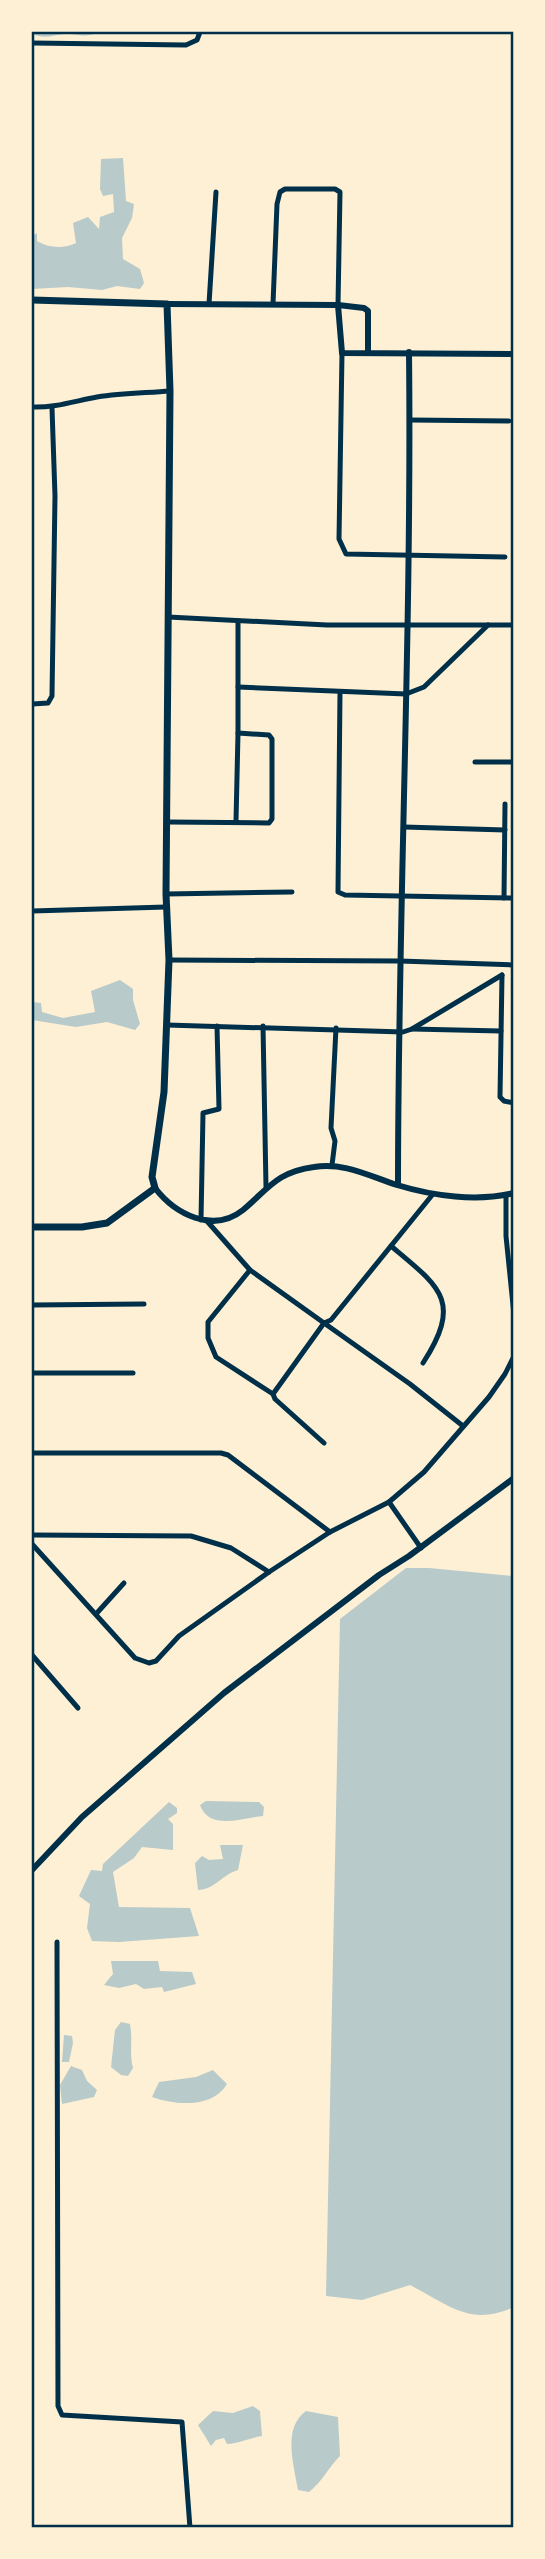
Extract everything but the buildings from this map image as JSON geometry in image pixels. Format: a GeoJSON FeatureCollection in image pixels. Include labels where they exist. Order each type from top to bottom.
{"type":"FeatureCollection","features":[{"type":"Feature","properties":{"kind":"main road"},"geometry":{"type":"LineString","coordinates":[[32,300],[167,304],[170,391],[166,894],[169,960],[164,1093],[152,1177],[155,1188],[107,1223],[82,1227],[32,1227]]}},
{"type":"Feature","properties":{"kind":"street"},"geometry":{"type":"LineString","coordinates":[[32,43],[186,45],[197,40],[200,32]]}},
{"type":"Feature","properties":{"kind":"street"},"geometry":{"type":"LineString","coordinates":[[272,304],[279,195],[285,189],[338,189],[338,305],[342,353],[341,549],[346,554],[353,555],[505,557]]}},
{"type":"Feature","properties":{"kind":"street"},"geometry":{"type":"LineString","coordinates":[[209,304],[216,192]]}},
{"type":"Feature","properties":{"kind":"street"},"geometry":{"type":"LineString","coordinates":[[167,304],[338,305],[364,308],[368,311],[368,352]]}},
{"type":"Feature","properties":{"kind":"street"},"geometry":{"type":"LineString","coordinates":[[398,1185],[400,895],[408,626],[409,352]]}},
{"type":"Feature","properties":{"kind":"street"},"geometry":{"type":"LineString","coordinates":[[342,353],[513,354]]}},
{"type":"Feature","properties":{"kind":"street"},"geometry":{"type":"LineString","coordinates":[[32,407],[52,408],[66,402],[110,395],[170,391]]}},
{"type":"Feature","properties":{"kind":"street"},"geometry":{"type":"LineString","coordinates":[[32,704],[48,703],[52,696],[55,496],[52,408]]}},
{"type":"Feature","properties":{"kind":"street"},"geometry":{"type":"LineString","coordinates":[[410,420],[509,421]]}},
{"type":"Feature","properties":{"kind":"street"},"geometry":{"type":"LineString","coordinates":[[167,617],[408,626],[513,625]]}},
{"type":"Feature","properties":{"kind":"street"},"geometry":{"type":"LineString","coordinates":[[236,821],[238,621]]}},
{"type":"Feature","properties":{"kind":"street"},"geometry":{"type":"LineString","coordinates":[[239,687],[406,694],[424,687],[488,625]]}},
{"type":"Feature","properties":{"kind":"street"},"geometry":{"type":"LineString","coordinates":[[341,692],[338,892],[345,895],[513,898]]}},
{"type":"Feature","properties":{"kind":"street"},"geometry":{"type":"LineString","coordinates":[[167,822],[266,823],[272,819],[272,739],[266,734],[238,733]]}},
{"type":"Feature","properties":{"kind":"street"},"geometry":{"type":"LineString","coordinates":[[475,762],[513,762]]}},
{"type":"Feature","properties":{"kind":"street"},"geometry":{"type":"LineString","coordinates":[[504,898],[505,804]]}},
{"type":"Feature","properties":{"kind":"street"},"geometry":{"type":"LineString","coordinates":[[404,827],[505,830]]}},
{"type":"Feature","properties":{"kind":"street"},"geometry":{"type":"LineString","coordinates":[[166,894],[292,892]]}},
{"type":"Feature","properties":{"kind":"street"},"geometry":{"type":"LineString","coordinates":[[32,911],[166,907]]}},
{"type":"Feature","properties":{"kind":"street"},"geometry":{"type":"LineString","coordinates":[[169,960],[400,961],[513,965]]}},
{"type":"Feature","properties":{"kind":"street"},"geometry":{"type":"LineString","coordinates":[[502,965],[500,1097],[513,1103]]}},
{"type":"Feature","properties":{"kind":"street"},"geometry":{"type":"LineString","coordinates":[[412,1029],[502,975]]}},
{"type":"Feature","properties":{"kind":"street"},"geometry":{"type":"LineString","coordinates":[[167,1025],[399,1032],[412,1029],[501,1031]]}},
{"type":"Feature","properties":{"kind":"street"},"geometry":{"type":"LineString","coordinates":[[217,1026],[219,1109],[204,1113],[204,1220],[250,1270],[410,1384],[463,1426]]}},
{"type":"Feature","properties":{"kind":"street"},"geometry":{"type":"LineString","coordinates":[[263,1026],[266,1187]]}},
{"type":"Feature","properties":{"kind":"street"},"geometry":{"type":"LineString","coordinates":[[332,1165],[335,1141],[331,1128],[336,1028]]}},
{"type":"Feature","properties":{"kind":"street"},"geometry":{"type":"LineString","coordinates":[[155,1188],[164,1200],[185,1216],[204,1220],[229,1218],[242,1211],[266,1187],[299,1169],[332,1165],[433,1194],[510,1194],[506,1236],[513,1314]]}},
{"type":"Feature","properties":{"kind":"street"},"geometry":{"type":"LineString","coordinates":[[273,1394],[324,1323],[331,1320],[433,1194]]}},
{"type":"Feature","properties":{"kind":"street"},"geometry":{"type":"LineString","coordinates":[[391,1246],[430,1278],[442,1300],[440,1335],[423,1363]]}},
{"type":"Feature","properties":{"kind":"street"},"geometry":{"type":"LineString","coordinates":[[250,1270],[208,1322],[208,1338],[216,1357],[273,1394],[275,1399],[324,1443]]}},
{"type":"Feature","properties":{"kind":"street"},"geometry":{"type":"LineString","coordinates":[[32,1305],[144,1304]]}},
{"type":"Feature","properties":{"kind":"street"},"geometry":{"type":"LineString","coordinates":[[32,1544],[135,1658],[149,1663],[156,1661],[178,1636],[269,1572],[330,1532],[389,1502],[424,1472],[496,1387],[513,1356]]}},
{"type":"Feature","properties":{"kind":"street"},"geometry":{"type":"LineString","coordinates":[[32,1373],[133,1373]]}},
{"type":"Feature","properties":{"kind":"street"},"geometry":{"type":"LineString","coordinates":[[32,1453],[221,1453],[228,1455],[330,1532]]}},
{"type":"Feature","properties":{"kind":"street"},"geometry":{"type":"LineString","coordinates":[[32,1870],[82,1817],[224,1693],[379,1575],[421,1548],[513,1478]]}},
{"type":"Feature","properties":{"kind":"street"},"geometry":{"type":"LineString","coordinates":[[389,1502],[421,1548]]}},
{"type":"Feature","properties":{"kind":"street"},"geometry":{"type":"LineString","coordinates":[[32,1535],[191,1536],[231,1548],[269,1572]]}},
{"type":"Feature","properties":{"kind":"street"},"geometry":{"type":"LineString","coordinates":[[96,1614],[124,1583]]}},
{"type":"Feature","properties":{"kind":"street"},"geometry":{"type":"LineString","coordinates":[[32,1655],[78,1708]]}},
{"type":"Feature","properties":{"kind":"street"},"geometry":{"type":"LineString","coordinates":[[57,1942],[58,2406],[62,2415],[182,2422],[190,2528]]}},
{"type":"Feature","properties":{"kind":"shaded area"},"geometry":{"type":"Polygon","coordinates":[[[34,32],[100,32],[47,37],[35,35],[34,32]]]}},
{"type":"Feature","properties":{"kind":"shaded area"},"geometry":{"type":"Polygon","coordinates":[[[123,158],[126,201],[134,204],[132,218],[122,238],[123,259],[140,269],[144,283],[140,289],[117,286],[102,290],[68,287],[32,289],[32,236],[37,233],[37,241],[61,247],[76,243],[73,223],[88,217],[99,229],[100,217],[114,212],[113,194],[103,196],[100,189],[101,159],[123,158]]]}},
{"type":"Feature","properties":{"kind":"shaded area"},"geometry":{"type":"Polygon","coordinates":[[[120,980],[133,989],[133,1000],[140,1024],[135,1030],[107,1022],[76,1027],[32,1020],[32,1002],[41,1003],[42,1012],[63,1018],[95,1012],[91,991],[120,980]]]}},
{"type":"Feature","properties":{"kind":"shaded area"},"geometry":{"type":"Polygon","coordinates":[[[406,1568],[513,1576],[514,2307],[485,2315],[460,2311],[410,2285],[362,2300],[326,2296],[340,1619],[406,1568]]]}},
{"type":"Feature","properties":{"kind":"shaded area"},"geometry":{"type":"Polygon","coordinates":[[[206,1801],[259,1802],[264,1807],[263,1816],[218,1820],[204,1813],[200,1805],[206,1801]]]}},
{"type":"Feature","properties":{"kind":"shaded area"},"geometry":{"type":"Polygon","coordinates":[[[169,1802],[177,1808],[177,1813],[168,1819],[173,1824],[173,1850],[142,1847],[134,1858],[113,1872],[119,1907],[190,1908],[199,1936],[119,1942],[92,1941],[87,1928],[90,1904],[79,1896],[91,1870],[102,1871],[103,1864],[169,1802]]]}},
{"type":"Feature","properties":{"kind":"shaded area"},"geometry":{"type":"Polygon","coordinates":[[[220,1845],[243,1845],[238,1870],[209,1887],[198,1890],[195,1863],[202,1856],[209,1860],[223,1859],[220,1845]]]}},
{"type":"Feature","properties":{"kind":"shaded area"},"geometry":{"type":"Polygon","coordinates":[[[111,1961],[158,1961],[160,1971],[192,1972],[196,1984],[164,1992],[162,1987],[144,1989],[136,1984],[119,1988],[104,1985],[113,1974],[111,1961]]]}},
{"type":"Feature","properties":{"kind":"shaded area"},"geometry":{"type":"Polygon","coordinates":[[[121,2022],[130,2024],[131,2030],[133,2068],[128,2076],[121,2075],[111,2067],[115,2030],[121,2022]]]}},
{"type":"Feature","properties":{"kind":"shaded area"},"geometry":{"type":"Polygon","coordinates":[[[64,2035],[72,2036],[69,2062],[62,2062],[64,2035]]]}},
{"type":"Feature","properties":{"kind":"shaded area"},"geometry":{"type":"Polygon","coordinates":[[[71,2066],[82,2070],[87,2081],[97,2090],[94,2097],[62,2104],[60,2085],[71,2066]]]}},
{"type":"Feature","properties":{"kind":"shaded area"},"geometry":{"type":"Polygon","coordinates":[[[213,2070],[227,2084],[212,2098],[182,2103],[152,2097],[159,2082],[196,2077],[213,2070]]]}},
{"type":"Feature","properties":{"kind":"shaded area"},"geometry":{"type":"Polygon","coordinates":[[[253,2406],[260,2411],[262,2436],[227,2444],[224,2438],[216,2440],[211,2446],[198,2425],[213,2411],[233,2413],[253,2406]]]}},
{"type":"Feature","properties":{"kind":"shaded area"},"geometry":{"type":"Polygon","coordinates":[[[306,2411],[338,2417],[340,2456],[309,2492],[298,2490],[292,2458],[294,2427],[306,2411]]]}}]}
